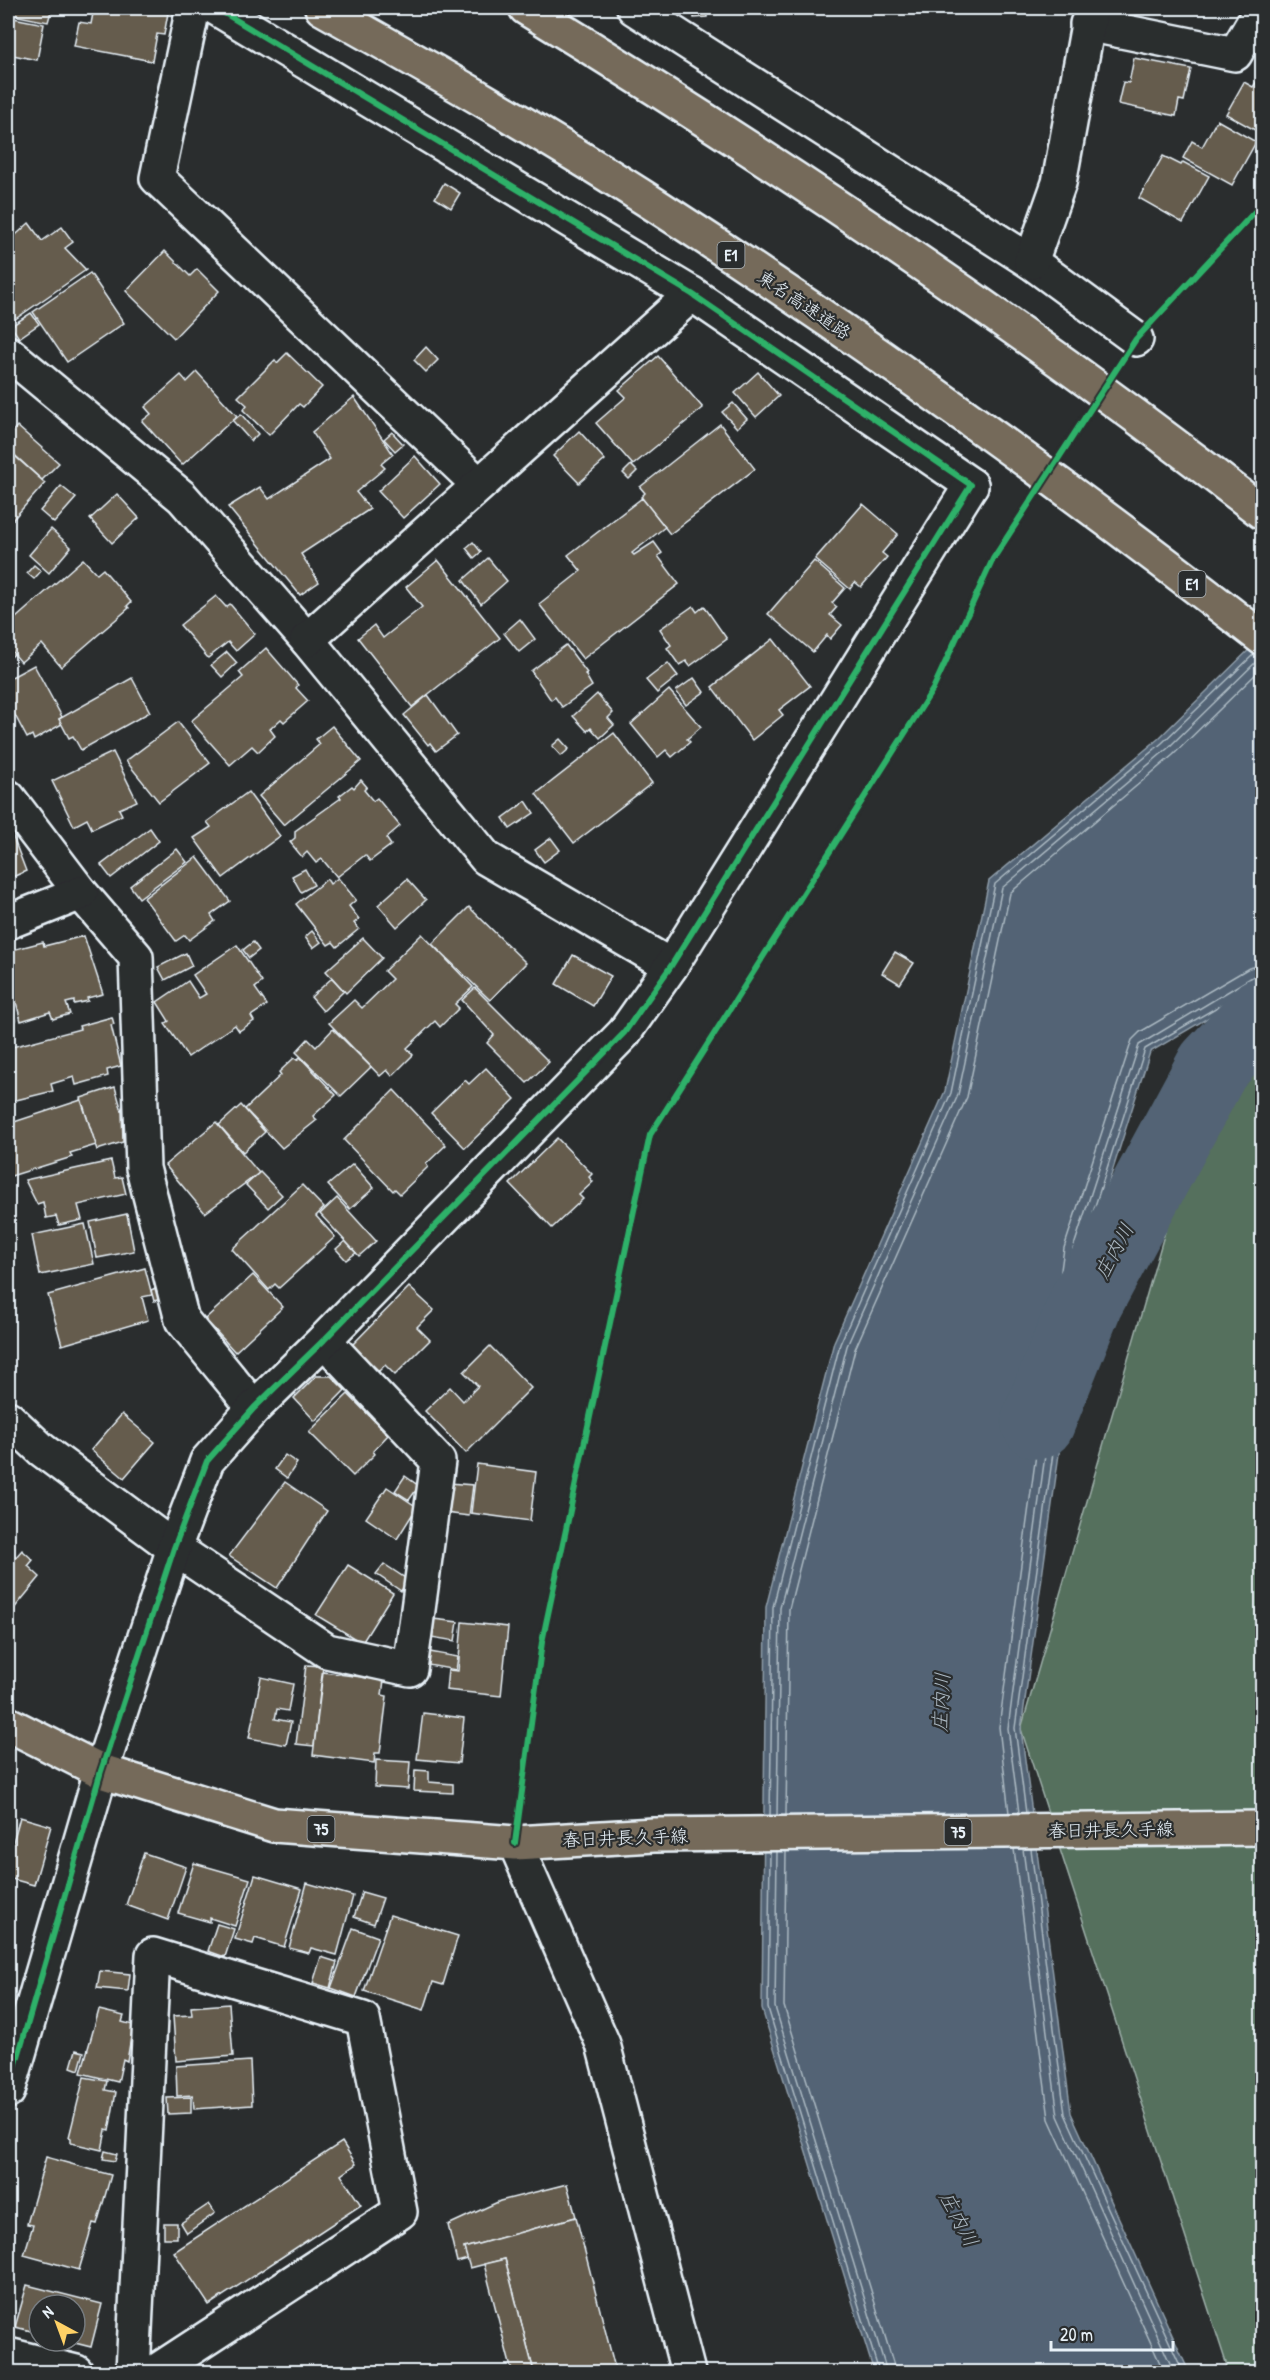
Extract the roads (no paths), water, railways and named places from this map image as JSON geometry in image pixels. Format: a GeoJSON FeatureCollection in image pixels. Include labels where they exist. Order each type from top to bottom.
{"type":"FeatureCollection","features":[{"type":"Feature","properties":{"kind":"main road","name":"東名高速道路"},"geometry":{"type":"LineString","coordinates":[[322,8],[467,90],[669,213],[859,342],[1122,529],[1263,638]]}},
{"type":"Feature","properties":{"kind":"main road"},"geometry":{"type":"LineString","coordinates":[[526,8],[935,272],[1175,444],[1263,512]]}},
{"type":"Feature","properties":{"kind":"main road","name":"春日井長久手線"},"geometry":{"type":"LineString","coordinates":[[8,1724],[101,1771],[274,1825],[515,1843],[654,1835],[1263,1828]]}},
{"type":"Feature","properties":{"kind":"street"},"geometry":{"type":"LineString","coordinates":[[193,8],[157,178],[479,485]]}},
{"type":"Feature","properties":{"kind":"street"},"geometry":{"type":"LineString","coordinates":[[8,2091],[101,1771],[174,1548],[207,1461],[254,1408],[324,1340],[624,1033],[671,966],[971,485],[692,294],[216,8]]}},
{"type":"Feature","properties":{"kind":"street"},"geometry":{"type":"LineString","coordinates":[[634,8],[1031,262],[1136,339]]}},
{"type":"Feature","properties":{"kind":"street"},"geometry":{"type":"LineString","coordinates":[[1031,262],[1059,183],[1089,16],[1235,54],[1262,8]]}},
{"type":"Feature","properties":{"kind":"street"},"geometry":{"type":"LineString","coordinates":[[307,640],[692,294]]}},
{"type":"Feature","properties":{"kind":"street"},"geometry":{"type":"LineString","coordinates":[[8,353],[182,497],[307,640],[486,858],[671,966]]}},
{"type":"Feature","properties":{"kind":"street"},"geometry":{"type":"LineString","coordinates":[[8,796],[81,893],[136,957],[143,1168],[182,1320],[254,1408]]}},
{"type":"Feature","properties":{"kind":"street"},"geometry":{"type":"LineString","coordinates":[[8,922],[81,893]]}},
{"type":"Feature","properties":{"kind":"street"},"geometry":{"type":"LineString","coordinates":[[8,1418],[42,1450],[174,1548],[327,1651],[410,1668],[438,1461],[324,1340]]}},
{"type":"Feature","properties":{"kind":"street"},"geometry":{"type":"LineString","coordinates":[[515,1843],[603,2044],[688,2373]]}},
{"type":"Feature","properties":{"kind":"street"},"geometry":{"type":"LineString","coordinates":[[133,2373],[153,1955],[363,2019],[400,2212],[155,2373]]}},
{"type":"Feature","properties":{"kind":"street"},"geometry":{"type":"LineString","coordinates":[[8,2355],[76,2373]]}},
{"type":"Feature","properties":{"kind":"water"},"geometry":{"type":"Polygon","coordinates":[[[1262,637],[1262,986],[1150,1052],[1087,1251],[1021,1729],[1071,2113],[1189,2372],[874,2372],[762,2009],[766,1607],[834,1342],[945,1091],[989,881],[1158,739],[1262,637]]]}},
{"type":"Feature","properties":{"kind":"waterway","name":"庄内川"},"geometry":{"type":"LineString","coordinates":[[1038,1422],[1086,1302],[1213,1066],[1262,1014]]}}]}
